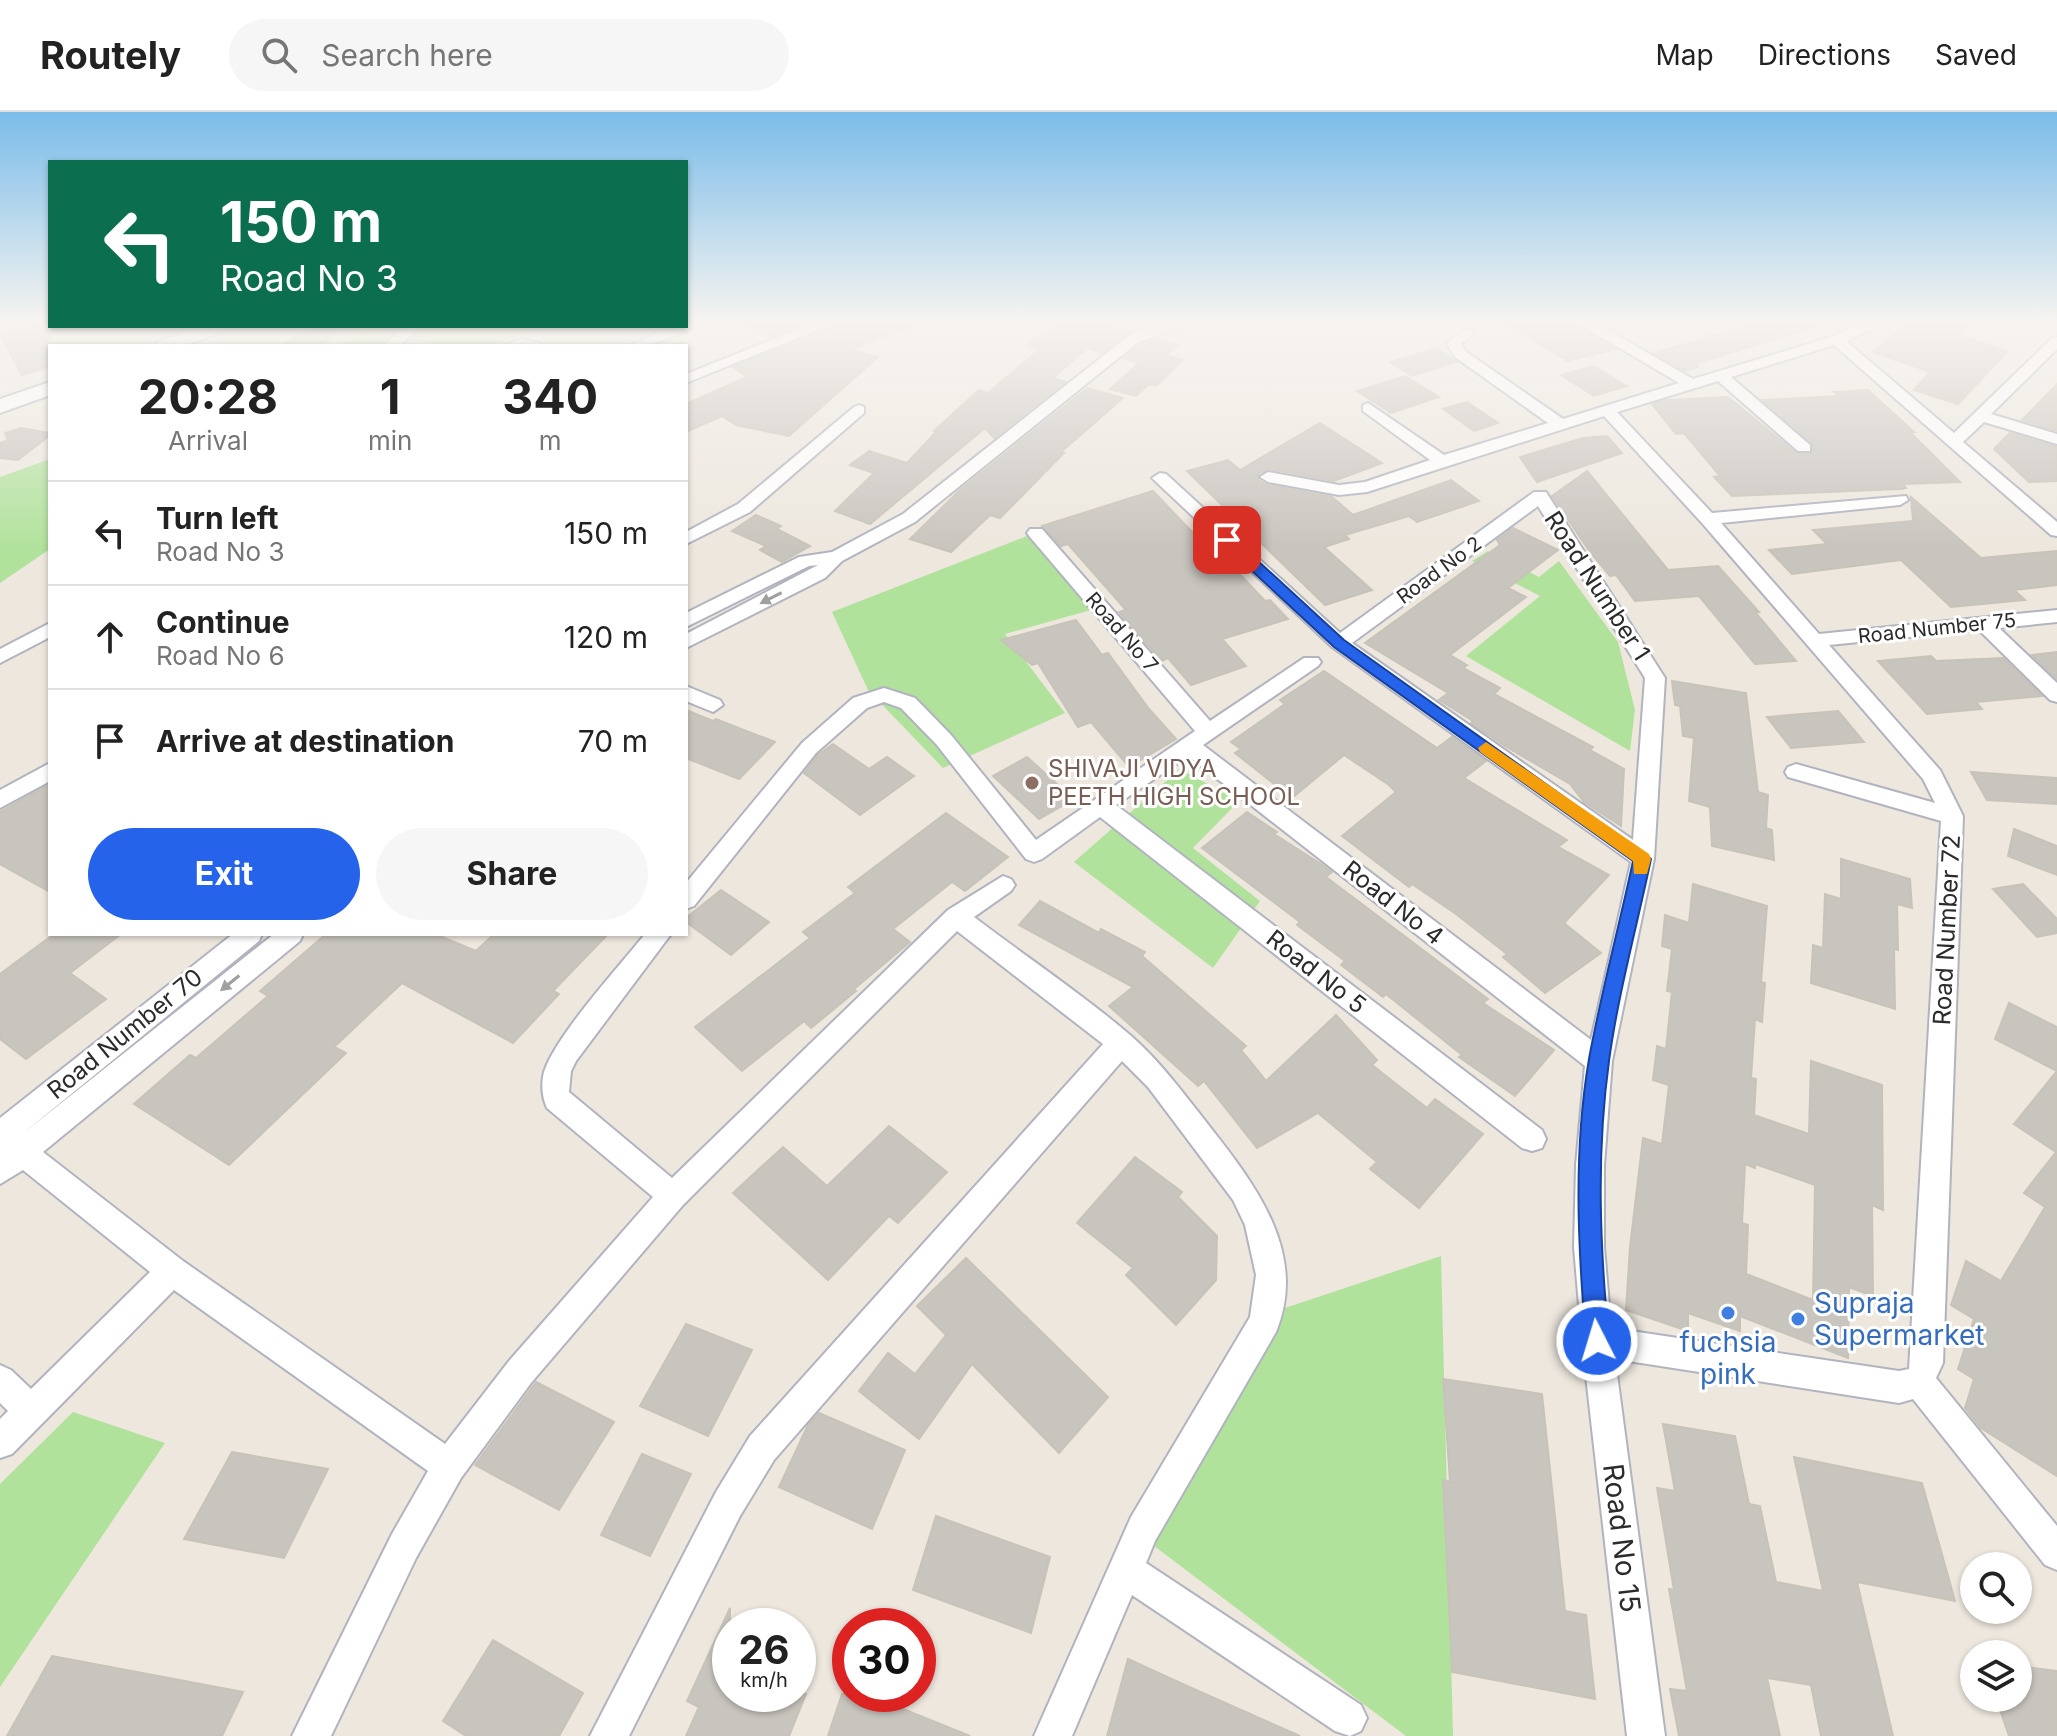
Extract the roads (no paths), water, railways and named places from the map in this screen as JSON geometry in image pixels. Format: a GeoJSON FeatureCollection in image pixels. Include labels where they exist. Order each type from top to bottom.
{"type":"FeatureCollection","features":[{"type":"Feature","properties":{"kind":"main road"},"geometry":{"type":"LineString","coordinates":[[0,406],[26,397]]}},
{"type":"Feature","properties":{"kind":"street"},"geometry":{"type":"LineString","coordinates":[[688,641],[819,574],[836,557],[909,518],[1061,397]]}},
{"type":"Feature","properties":{"kind":"street"},"geometry":{"type":"LineString","coordinates":[[1521,397],[1561,425]]}},
{"type":"Feature","properties":{"kind":"street"},"geometry":{"type":"LineString","coordinates":[[1268,477],[1347,489],[1367,487],[1654,397]]}},
{"type":"Feature","properties":{"kind":"street"},"geometry":{"type":"LineString","coordinates":[[1745,397],[1804,448]]}},
{"type":"Feature","properties":{"kind":"street"},"geometry":{"type":"LineString","coordinates":[[1902,397],[2057,531]]}},
{"type":"Feature","properties":{"kind":"street"},"geometry":{"type":"LineString","coordinates":[[1954,442],[2001,397]]}},
{"type":"Feature","properties":{"kind":"street"},"geometry":{"type":"LineString","coordinates":[[1368,408],[1442,461]]}},
{"type":"Feature","properties":{"kind":"street"},"geometry":{"type":"LineString","coordinates":[[688,538],[744,508],[859,410]]}},
{"type":"Feature","properties":{"kind":"street","name":"Road Number 72"},"geometry":{"type":"LineString","coordinates":[[1608,411],[1816,640],[1932,775],[1952,816],[1927,1363],[1919,1382]]}},
{"type":"Feature","properties":{"kind":"street"},"geometry":{"type":"LineString","coordinates":[[1982,416],[2057,439]]}},
{"type":"Feature","properties":{"kind":"street"},"geometry":{"type":"LineString","coordinates":[[1160,478],[1339,643],[1643,859]]}},
{"type":"Feature","properties":{"kind":"street","name":"Road No 2"},"geometry":{"type":"LineString","coordinates":[[1339,643],[1540,496]]}},
{"type":"Feature","properties":{"kind":"street","name":"Road Number 1"},"geometry":{"type":"LineString","coordinates":[[1540,496],[1655,678],[1643,859],[1599,1061],[1590,1165],[1589,1247],[1597,1341]]}},
{"type":"Feature","properties":{"kind":"street"},"geometry":{"type":"LineString","coordinates":[[1708,519],[1900,500]]}},
{"type":"Feature","properties":{"kind":"street","name":"Road No 7"},"geometry":{"type":"LineString","coordinates":[[1036,533],[1198,738]]}},
{"type":"Feature","properties":{"kind":"street"},"geometry":{"type":"LineString","coordinates":[[688,620],[805,561],[836,557]]}},
{"type":"Feature","properties":{"kind":"street","name":"Road Number 75"},"geometry":{"type":"LineString","coordinates":[[1816,640],[2057,616]]}},
{"type":"Feature","properties":{"kind":"street"},"geometry":{"type":"LineString","coordinates":[[1983,623],[2057,695]]}},
{"type":"Feature","properties":{"kind":"street"},"geometry":{"type":"LineString","coordinates":[[0,657],[48,641]]}},
{"type":"Feature","properties":{"kind":"street"},"geometry":{"type":"LineString","coordinates":[[688,898],[809,748],[860,703],[884,695],[908,703],[944,740],[1034,853],[1311,662]]}},
{"type":"Feature","properties":{"kind":"street"},"geometry":{"type":"LineString","coordinates":[[688,694],[713,705]]}},
{"type":"Feature","properties":{"kind":"street","name":"Road No 4"},"geometry":{"type":"LineString","coordinates":[[1198,738],[1599,1061]]}},
{"type":"Feature","properties":{"kind":"street"},"geometry":{"type":"LineString","coordinates":[[1,798],[48,772]]}},
{"type":"Feature","properties":{"kind":"street"},"geometry":{"type":"LineString","coordinates":[[1796,772],[1952,816]]}},
{"type":"Feature","properties":{"kind":"street","name":"Road No 5"},"geometry":{"type":"LineString","coordinates":[[1100,805],[1532,1139]]}},
{"type":"Feature","properties":{"kind":"street"},"geometry":{"type":"LineString","coordinates":[[311,1736],[404,1546],[449,1466],[520,1372],[673,1196],[956,917],[1003,885]]}},
{"type":"Feature","properties":{"kind":"street"},"geometry":{"type":"LineString","coordinates":[[956,917],[1121,1043],[1157,1079],[1243,1191],[1259,1223],[1271,1275],[1265,1321],[1143,1529],[1053,1736]]}},
{"type":"Feature","properties":{"kind":"street","name":"Road Number 70"},"geometry":{"type":"LineString","coordinates":[[6,1148],[248,936]]}},
{"type":"Feature","properties":{"kind":"street"},"geometry":{"type":"LineString","coordinates":[[288,936],[6,1148],[172,1271],[449,1466]]}},
{"type":"Feature","properties":{"kind":"street"},"geometry":{"type":"LineString","coordinates":[[657,936],[558,1064],[554,1081],[557,1100],[673,1196]]}},
{"type":"Feature","properties":{"kind":"street"},"geometry":{"type":"LineString","coordinates":[[609,1736],[728,1504],[762,1448],[1121,1043]]}},
{"type":"Feature","properties":{"kind":"street"},"geometry":{"type":"LineString","coordinates":[[0,1442],[172,1271]]}},
{"type":"Feature","properties":{"kind":"street"},"geometry":{"type":"LineString","coordinates":[[1597,1341],[1899,1387],[1919,1382],[2057,1553]]}},
{"type":"Feature","properties":{"kind":"street","name":"Road No 15"},"geometry":{"type":"LineString","coordinates":[[1597,1341],[1646,1736]]}},
{"type":"Feature","properties":{"kind":"street"},"geometry":{"type":"LineString","coordinates":[[0,1381],[31,1411]]}},
{"type":"Feature","properties":{"kind":"street"},"geometry":{"type":"LineString","coordinates":[[1124,1569],[1348,1718]]}},
{"type":"Feature","properties":{"kind":"place","name":"SHIVAJI VIDYA PEETH HIGH SCHOOL"},"geometry":{"type":"Point","coordinates":[1032,783]}},
{"type":"Feature","properties":{"kind":"place","name":"fuchsia pink"},"geometry":{"type":"Point","coordinates":[1728,1313]}},
{"type":"Feature","properties":{"kind":"place","name":"Supraja Supermarket"},"geometry":{"type":"Point","coordinates":[1798,1319]}}]}
